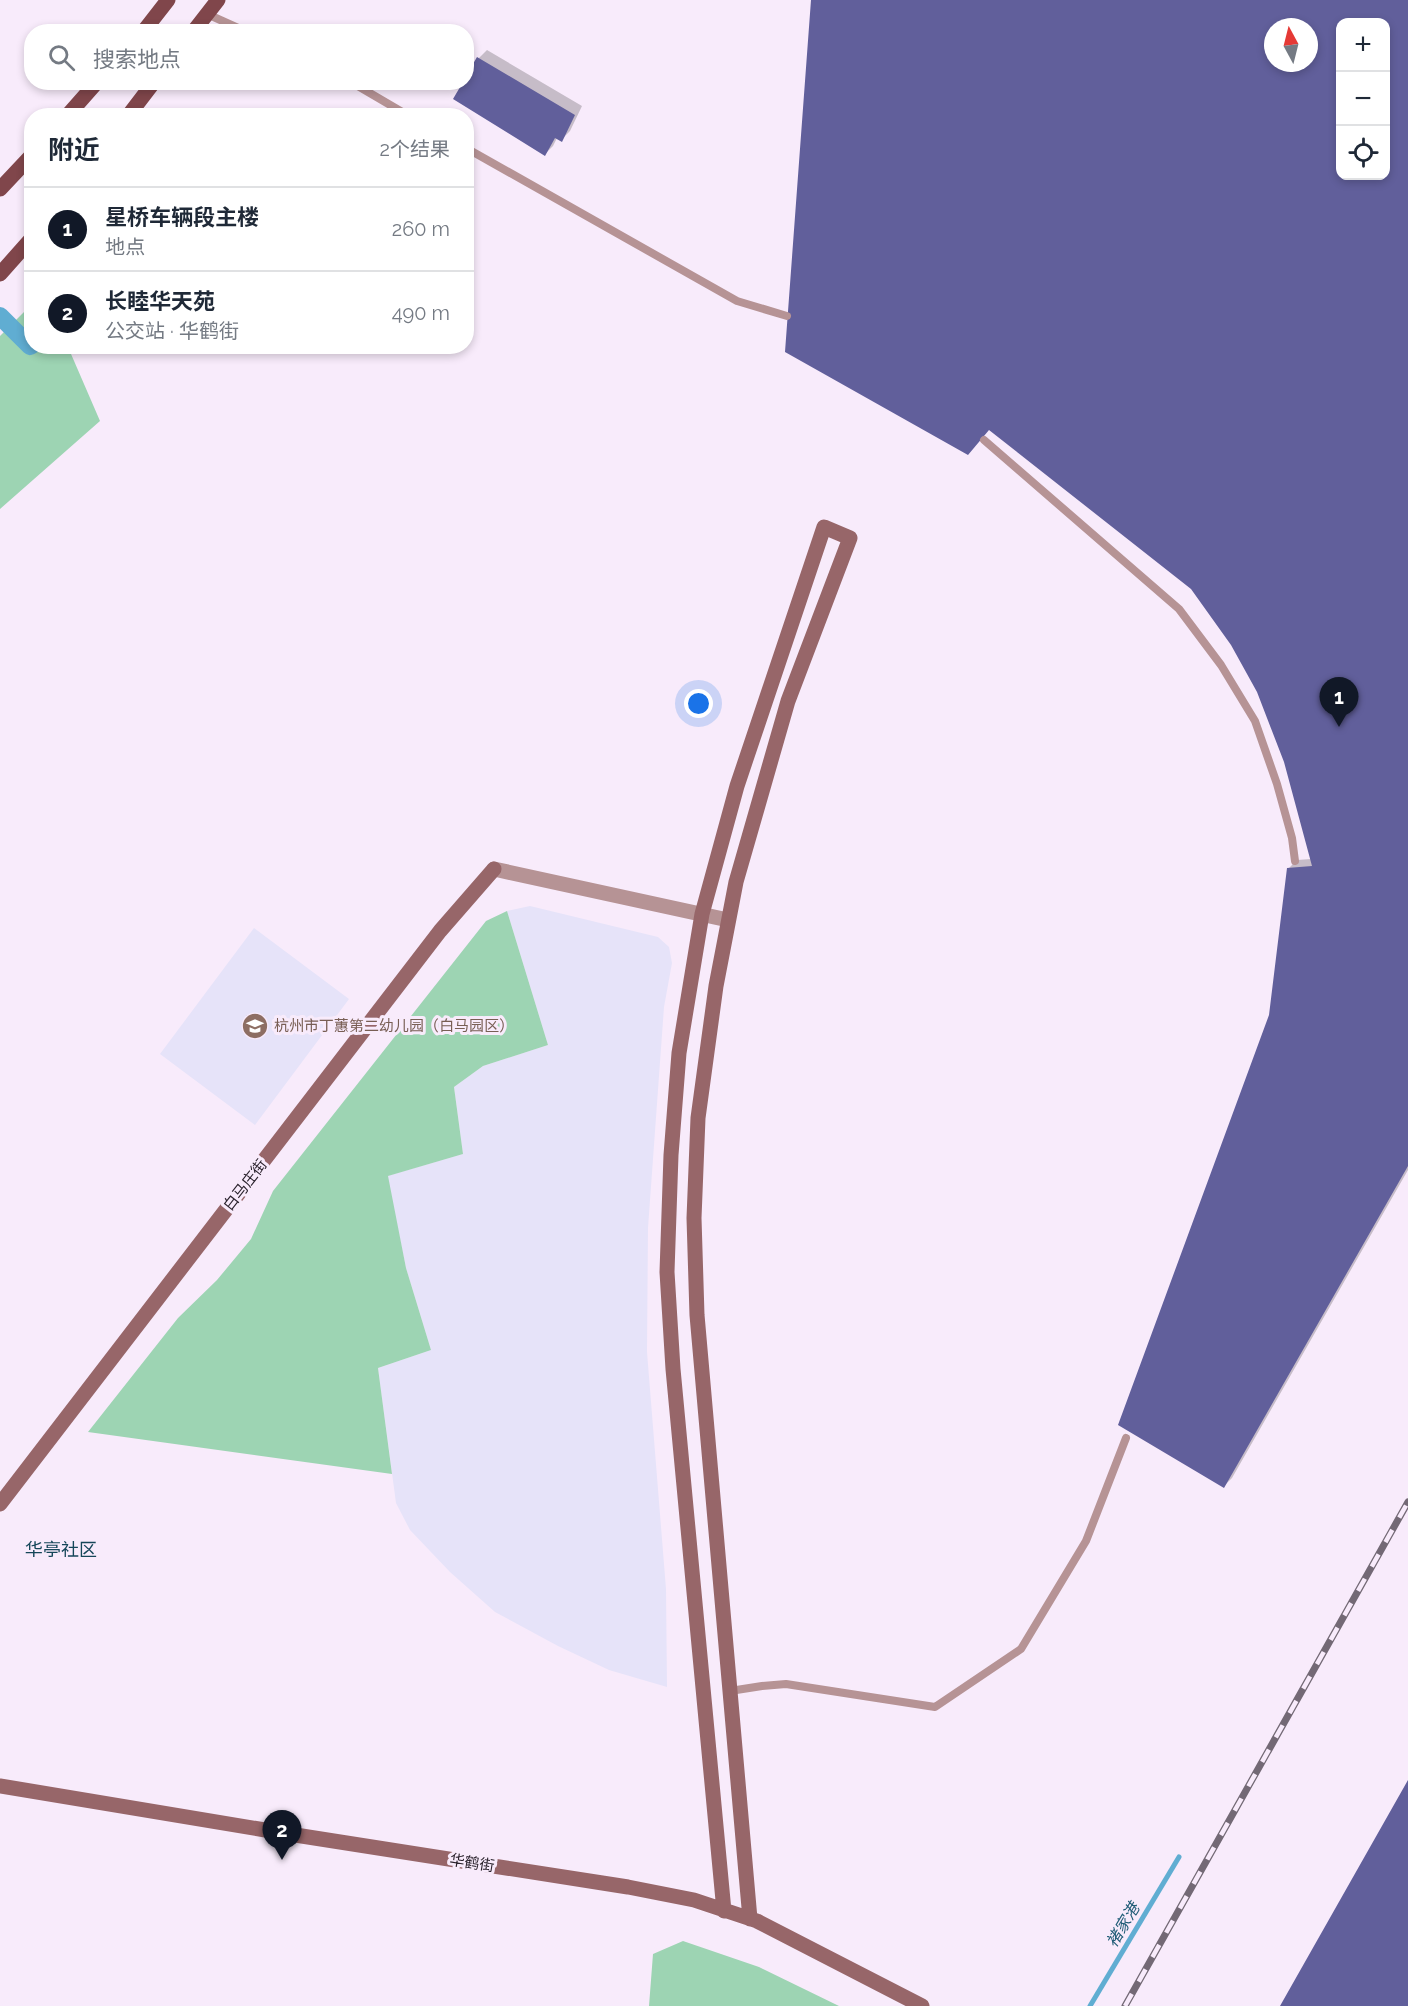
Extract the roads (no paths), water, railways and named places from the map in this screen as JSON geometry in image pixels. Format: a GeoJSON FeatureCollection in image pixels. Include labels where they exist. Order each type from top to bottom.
{"type":"FeatureCollection","features":[{"type":"Feature","properties":{"kind":"main road"},"geometry":{"type":"LineString","coordinates":[[149,24],[168,0]]}},
{"type":"Feature","properties":{"kind":"main road"},"geometry":{"type":"LineString","coordinates":[[199,24],[218,0]]}},
{"type":"Feature","properties":{"kind":"main road"},"geometry":{"type":"LineString","coordinates":[[74,108],[90,90]]}},
{"type":"Feature","properties":{"kind":"main road"},"geometry":{"type":"LineString","coordinates":[[135,108],[148,90]]}},
{"type":"Feature","properties":{"kind":"main road"},"geometry":{"type":"LineString","coordinates":[[0,189],[24,164]]}},
{"type":"Feature","properties":{"kind":"main road"},"geometry":{"type":"LineString","coordinates":[[2,272],[24,247]]}},
{"type":"Feature","properties":{"kind":"street"},"geometry":{"type":"LineString","coordinates":[[724,1911],[673,1369],[667,1272],[671,1155],[679,1053],[702,914],[737,786],[824,527],[850,538],[788,701],[736,882],[716,986],[698,1118],[694,1218],[697,1315],[750,1919]]}},
{"type":"Feature","properties":{"kind":"street","name":"白马庄街"},"geometry":{"type":"LineString","coordinates":[[0,1504],[440,931],[494,869],[702,914]]}},
{"type":"Feature","properties":{"kind":"street"},"geometry":{"type":"LineString","coordinates":[[702,914],[728,920]]}},
{"type":"Feature","properties":{"kind":"street","name":"华鹤街"},"geometry":{"type":"LineString","coordinates":[[0,1785],[289,1834],[628,1887],[694,1900],[750,1919],[922,2006]]}},
{"type":"Feature","properties":{"kind":"lane"},"geometry":{"type":"LineString","coordinates":[[207,14],[229,24]]}},
{"type":"Feature","properties":{"kind":"lane"},"geometry":{"type":"LineString","coordinates":[[365,90],[395,108]]}},
{"type":"Feature","properties":{"kind":"lane"},"geometry":{"type":"LineString","coordinates":[[474,153],[737,301],[787,316]]}},
{"type":"Feature","properties":{"kind":"lane"},"geometry":{"type":"LineString","coordinates":[[984,440],[1179,609],[1221,665],[1255,721],[1277,784],[1292,838],[1294,861]]}},
{"type":"Feature","properties":{"kind":"lane"},"geometry":{"type":"LineString","coordinates":[[729,1692],[786,1684],[935,1707],[1021,1649],[1086,1541],[1126,1438]]}},
{"type":"Feature","properties":{"kind":"waterway"},"geometry":{"type":"LineString","coordinates":[[0,316],[24,340]]}},
{"type":"Feature","properties":{"kind":"waterway","name":"褚家港"},"geometry":{"type":"LineString","coordinates":[[1090,2006],[1179,1857]]}},
{"type":"Feature","properties":{"kind":"railway"},"geometry":{"type":"LineString","coordinates":[[1125,2006],[1408,1502]]}},
{"type":"Feature","properties":{"kind":"place","name":"星桥车辆段主楼"},"geometry":{"type":"Point","coordinates":[1339,727]}},
{"type":"Feature","properties":{"kind":"place","name":"杭州市丁蕙第二幼儿园（白马园区）"},"geometry":{"type":"Point","coordinates":[255,1026]}},
{"type":"Feature","properties":{"kind":"place","name":"长睦华天苑"},"geometry":{"type":"Point","coordinates":[282,1860]}},
{"type":"Feature","properties":{"kind":"district","name":"华亭社区"},"geometry":{"type":"Point","coordinates":[61,1549]}}]}
